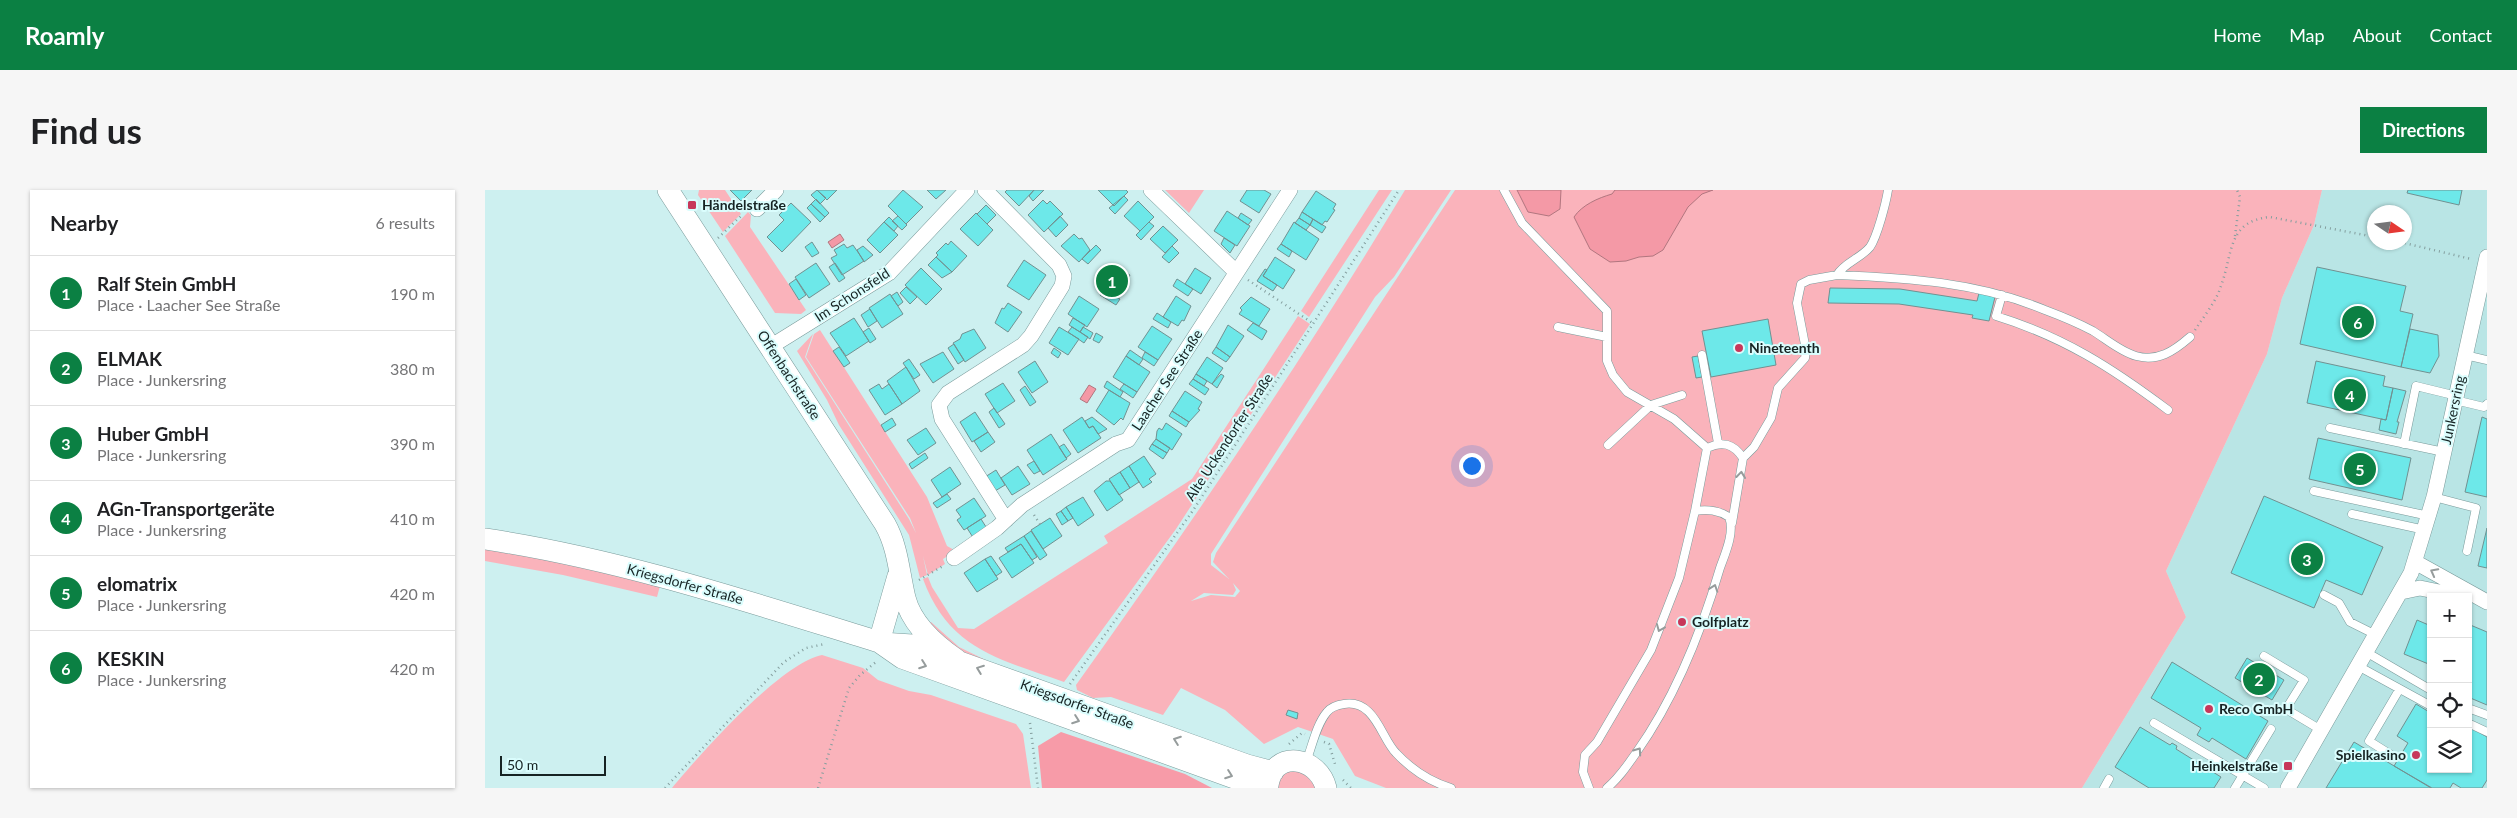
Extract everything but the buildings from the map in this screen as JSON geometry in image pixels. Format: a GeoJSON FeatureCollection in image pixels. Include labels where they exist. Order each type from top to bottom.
{"type":"FeatureCollection","features":[{"type":"Feature","properties":{"kind":"main road","name":"Offenbachstraße"},"geometry":{"type":"LineString","coordinates":[[668,190],[885,524],[894,544],[906,601],[919,626],[942,650],[957,660]]}},
{"type":"Feature","properties":{"kind":"main road","name":"Kriegsdorfer Straße"},"geometry":{"type":"LineString","coordinates":[[485,540],[615,564],[707,588],[1033,704],[1267,783]]}},
{"type":"Feature","properties":{"kind":"main road","name":"Offenbachstraße"},"geometry":{"type":"LineString","coordinates":[[879,649],[895,594],[898,565]]}},
{"type":"Feature","properties":{"kind":"main road","name":"Kriegsdorfer Straße"},"geometry":{"type":"LineString","coordinates":[[879,649],[905,643],[957,660],[1238,762],[1267,783]]}},
{"type":"Feature","properties":{"kind":"main road"},"geometry":{"type":"LineString","coordinates":[[1267,783],[1288,762],[1306,762],[1316,768],[1323,778],[1333,783]]}},
{"type":"Feature","properties":{"kind":"street"},"geometry":{"type":"LineString","coordinates":[[757,209],[776,190]]}},
{"type":"Feature","properties":{"kind":"street","name":"Im Schonsfeld"},"geometry":{"type":"LineString","coordinates":[[770,347],[889,273],[967,190]]}},
{"type":"Feature","properties":{"kind":"street"},"geometry":{"type":"LineString","coordinates":[[985,190],[1059,265],[1064,276],[1062,286],[1031,336],[1023,345],[948,393],[939,404],[942,419],[1006,520]]}},
{"type":"Feature","properties":{"kind":"street"},"geometry":{"type":"LineString","coordinates":[[1151,190],[1236,272]]}},
{"type":"Feature","properties":{"kind":"street","name":"Laacher See Straße"},"geometry":{"type":"LineString","coordinates":[[954,558],[1006,520],[1033,497],[1116,444],[1128,440],[1290,190]]}},
{"type":"Feature","properties":{"kind":"street","name":"Junkersring"},"geometry":{"type":"LineString","coordinates":[[2288,788],[2401,592],[2415,562],[2434,497],[2486,261]]}},
{"type":"Feature","properties":{"kind":"street"},"geometry":{"type":"LineString","coordinates":[[2415,562],[2485,602]]}},
{"type":"Feature","properties":{"kind":"street"},"geometry":{"type":"LineString","coordinates":[[2401,592],[2420,588],[2444,593]]}},
{"type":"Feature","properties":{"kind":"street"},"geometry":{"type":"LineString","coordinates":[[2472,599],[2485,602]]}},
{"type":"Feature","properties":{"kind":"lane"},"geometry":{"type":"LineString","coordinates":[[1505,190],[1508,200],[1522,223],[1607,311],[1607,361],[1613,375],[1627,392],[1674,419],[1707,448]]}},
{"type":"Feature","properties":{"kind":"lane"},"geometry":{"type":"LineString","coordinates":[[1837,275],[1843,266],[1860,256],[1871,246],[1888,190]]}},
{"type":"Feature","properties":{"kind":"lane"},"geometry":{"type":"LineString","coordinates":[[1607,788],[1617,780],[1647,737],[1688,658],[1715,585],[1732,523],[1743,458],[1754,447],[1771,418],[1778,388],[1805,358],[1806,350],[1797,303],[1801,284],[1809,280],[1837,275],[1911,278],[1982,289],[2002,294],[2045,310],[2092,330],[2135,356],[2155,358],[2175,350],[2190,337]]}},
{"type":"Feature","properties":{"kind":"lane"},"geometry":{"type":"LineString","coordinates":[[2002,294],[1996,316],[2029,326],[2103,362],[2168,410]]}},
{"type":"Feature","properties":{"kind":"lane"},"geometry":{"type":"LineString","coordinates":[[1558,327],[1607,337]]}},
{"type":"Feature","properties":{"kind":"lane"},"geometry":{"type":"LineString","coordinates":[[1702,355],[1718,443]]}},
{"type":"Feature","properties":{"kind":"lane"},"geometry":{"type":"LineString","coordinates":[[2465,355],[2487,360]]}},
{"type":"Feature","properties":{"kind":"lane"},"geometry":{"type":"LineString","coordinates":[[2404,444],[2416,386],[2484,407],[2487,404]]}},
{"type":"Feature","properties":{"kind":"lane"},"geometry":{"type":"LineString","coordinates":[[1608,445],[1651,405],[1683,395]]}},
{"type":"Feature","properties":{"kind":"lane"},"geometry":{"type":"LineString","coordinates":[[2330,428],[2444,452]]}},
{"type":"Feature","properties":{"kind":"lane"},"geometry":{"type":"LineString","coordinates":[[1707,448],[1718,443],[1727,444],[1737,450],[1743,458]]}},
{"type":"Feature","properties":{"kind":"lane"},"geometry":{"type":"LineString","coordinates":[[1589,788],[1583,772],[1585,755],[1597,742],[1651,650],[1679,578],[1695,511],[1707,448]]}},
{"type":"Feature","properties":{"kind":"lane"},"geometry":{"type":"LineString","coordinates":[[2314,491],[2427,523]]}},
{"type":"Feature","properties":{"kind":"lane"},"geometry":{"type":"LineString","coordinates":[[2434,497],[2476,508],[2467,551]]}},
{"type":"Feature","properties":{"kind":"lane"},"geometry":{"type":"LineString","coordinates":[[1695,511],[1708,509],[1723,513],[1729,517],[1732,523]]}},
{"type":"Feature","properties":{"kind":"lane"},"geometry":{"type":"LineString","coordinates":[[2352,514],[2427,523]]}},
{"type":"Feature","properties":{"kind":"lane"},"geometry":{"type":"LineString","coordinates":[[2325,595],[2339,603],[2350,622],[2376,635]]}},
{"type":"Feature","properties":{"kind":"lane"},"geometry":{"type":"LineString","coordinates":[[2367,652],[2427,688]]}},
{"type":"Feature","properties":{"kind":"lane"},"geometry":{"type":"LineString","coordinates":[[2264,656],[2304,680],[2286,709],[2321,730]]}},
{"type":"Feature","properties":{"kind":"lane"},"geometry":{"type":"LineString","coordinates":[[2358,666],[2427,704]]}},
{"type":"Feature","properties":{"kind":"lane"},"geometry":{"type":"LineString","coordinates":[[2393,756],[2369,742],[2399,690]]}},
{"type":"Feature","properties":{"kind":"lane"},"geometry":{"type":"LineString","coordinates":[[1306,762],[1327,712],[1335,705],[1351,703],[1369,712],[1385,733],[1394,752],[1412,768],[1451,788]]}},
{"type":"Feature","properties":{"kind":"lane"},"geometry":{"type":"LineString","coordinates":[[2472,710],[2487,716]]}},
{"type":"Feature","properties":{"kind":"lane"},"geometry":{"type":"LineString","coordinates":[[2154,723],[2264,788]]}},
{"type":"Feature","properties":{"kind":"lane"},"geometry":{"type":"LineString","coordinates":[[2472,725],[2487,732]]}},
{"type":"Feature","properties":{"kind":"lane"},"geometry":{"type":"LineString","coordinates":[[2235,788],[2271,729]]}},
{"type":"Feature","properties":{"kind":"lane"},"geometry":{"type":"LineString","coordinates":[[2104,788],[2109,780]]}},
{"type":"Feature","properties":{"kind":"path","name":"Alte Uckendorfer Straße"},"geometry":{"type":"LineString","coordinates":[[1066,690],[1194,510],[1315,324],[1399,190]]}},
{"type":"Feature","properties":{"kind":"path"},"geometry":{"type":"LineString","coordinates":[[2237,190],[2240,197]]}},
{"type":"Feature","properties":{"kind":"path"},"geometry":{"type":"LineString","coordinates":[[2190,337],[2221,288],[2234,238],[2241,190]]}},
{"type":"Feature","properties":{"kind":"path"},"geometry":{"type":"LineString","coordinates":[[715,240],[746,212],[757,209]]}},
{"type":"Feature","properties":{"kind":"path"},"geometry":{"type":"LineString","coordinates":[[2234,238],[2243,225],[2256,218],[2270,217],[2367,235]]}},
{"type":"Feature","properties":{"kind":"path"},"geometry":{"type":"LineString","coordinates":[[2412,245],[2474,260],[2486,261]]}},
{"type":"Feature","properties":{"kind":"path"},"geometry":{"type":"LineString","coordinates":[[1236,272],[1315,324]]}},
{"type":"Feature","properties":{"kind":"path"},"geometry":{"type":"LineString","coordinates":[[916,581],[954,558]]}},
{"type":"Feature","properties":{"kind":"path"},"geometry":{"type":"LineString","coordinates":[[665,788],[784,662],[806,648],[827,643]]}},
{"type":"Feature","properties":{"kind":"path"},"geometry":{"type":"LineString","coordinates":[[818,788],[849,688],[879,649]]}},
{"type":"Feature","properties":{"kind":"path"},"geometry":{"type":"LineString","coordinates":[[1033,704],[1029,715],[1038,788]]}},
{"type":"Feature","properties":{"kind":"path"},"geometry":{"type":"LineString","coordinates":[[1325,742],[1329,744],[1337,770]]}},
{"type":"Feature","properties":{"kind":"path"},"geometry":{"type":"LineString","coordinates":[[1333,783],[1351,788]]}},
{"type":"Feature","properties":{"kind":"shaded area"},"geometry":{"type":"Polygon","coordinates":[[[699,190],[725,190],[741,214],[723,232],[698,195],[699,190]]]}},
{"type":"Feature","properties":{"kind":"shaded area"},"geometry":{"type":"Polygon","coordinates":[[[1165,190],[1204,190],[1189,213],[1165,190]]]}},
{"type":"Feature","properties":{"kind":"shaded area"},"geometry":{"type":"Polygon","coordinates":[[[1379,190],[1392,190],[1309,317],[1301,311],[1379,190]]]}},
{"type":"Feature","properties":{"kind":"shaded area"},"geometry":{"type":"Polygon","coordinates":[[[1405,190],[1451,190],[1394,277],[1375,297],[1211,554],[1211,565],[1229,579],[1213,562],[1216,553],[1455,190],[2322,190],[2314,225],[2282,298],[2267,354],[2166,571],[2186,617],[2082,788],[1386,788],[1355,776],[1333,739],[1298,727],[1264,744],[1225,710],[1181,688],[1163,715],[1111,697],[1093,698],[1077,690],[1076,685],[1162,564],[1245,441],[1405,190]],[[1233,583],[1236,590],[1233,595],[1204,593],[1191,601],[1211,595],[1235,597],[1240,591],[1233,583]]]}},
{"type":"Feature","properties":{"kind":"shaded area"},"geometry":{"type":"Polygon","coordinates":[[[1517,190],[1561,190],[1560,209],[1549,216],[1528,212],[1517,190]]]}},
{"type":"Feature","properties":{"kind":"shaded area"},"geometry":{"type":"Polygon","coordinates":[[[1615,190],[1713,190],[1702,194],[1688,207],[1663,250],[1653,256],[1610,262],[1590,249],[1574,217],[1586,206],[1612,194],[1615,190]]]}},
{"type":"Feature","properties":{"kind":"shaded area"},"geometry":{"type":"Polygon","coordinates":[[[2322,190],[2487,190],[2487,788],[2082,788],[2186,617],[2166,571],[2267,354],[2282,298],[2314,225],[2322,190]]]}},
{"type":"Feature","properties":{"kind":"shaded area"},"geometry":{"type":"Polygon","coordinates":[[[748,212],[751,215],[750,227],[806,310],[801,314],[775,313],[725,236],[748,212]]]}},
{"type":"Feature","properties":{"kind":"shaded area"},"geometry":{"type":"Polygon","coordinates":[[[840,234],[844,240],[832,248],[828,242],[840,234]]]}},
{"type":"Feature","properties":{"kind":"shaded area"},"geometry":{"type":"Polygon","coordinates":[[[1298,316],[1310,324],[1176,529],[1064,682],[998,658],[962,637],[947,622],[934,603],[923,579],[928,577],[932,587],[958,628],[974,629],[1108,543],[1104,536],[1192,479],[1298,316]]]}},
{"type":"Feature","properties":{"kind":"shaded area"},"geometry":{"type":"Polygon","coordinates":[[[820,330],[927,497],[947,546],[956,551],[943,559],[945,564],[928,575],[923,556],[927,575],[920,578],[909,535],[839,425],[827,400],[797,351],[813,334],[805,357],[909,519],[916,533],[910,518],[806,357],[814,334],[820,330]]]}},
{"type":"Feature","properties":{"kind":"shaded area"},"geometry":{"type":"Polygon","coordinates":[[[1089,385],[1096,389],[1087,403],[1080,399],[1089,385]]]}},
{"type":"Feature","properties":{"kind":"shaded area"},"geometry":{"type":"Polygon","coordinates":[[[485,546],[661,582],[657,597],[563,575],[485,561],[485,546]]]}},
{"type":"Feature","properties":{"kind":"shaded area"},"geometry":{"type":"Polygon","coordinates":[[[931,622],[959,647],[1004,669],[965,654],[925,626],[931,622]]]}},
{"type":"Feature","properties":{"kind":"shaded area"},"geometry":{"type":"Polygon","coordinates":[[[822,655],[863,668],[878,680],[909,691],[931,695],[1016,724],[1023,734],[1031,788],[672,788],[721,733],[764,692],[785,674],[805,662],[822,655]]]}},
{"type":"Feature","properties":{"kind":"shaded area"},"geometry":{"type":"Polygon","coordinates":[[[1061,732],[1185,774],[1212,788],[1042,788],[1038,746],[1061,732]]]}},
{"type":"Feature","properties":{"kind":"shaded area"},"geometry":{"type":"Polygon","coordinates":[[[1301,769],[1317,788],[1275,788],[1285,774],[1301,769]]]}},
{"type":"Feature","properties":{"kind":"place","name":"Händelstraße"},"geometry":{"type":"Point","coordinates":[692,205]}},
{"type":"Feature","properties":{"kind":"place","name":"Ralf Stein GmbH"},"geometry":{"type":"Point","coordinates":[1112,281]}},
{"type":"Feature","properties":{"kind":"place","name":"KESKIN"},"geometry":{"type":"Point","coordinates":[2358,322]}},
{"type":"Feature","properties":{"kind":"place","name":"Nineteenth"},"geometry":{"type":"Point","coordinates":[1739,348]}},
{"type":"Feature","properties":{"kind":"place","name":"AGn-Transportgeräte"},"geometry":{"type":"Point","coordinates":[2350,395]}},
{"type":"Feature","properties":{"kind":"place","name":"elomatrix"},"geometry":{"type":"Point","coordinates":[2360,469]}},
{"type":"Feature","properties":{"kind":"place","name":"Huber GmbH"},"geometry":{"type":"Point","coordinates":[2307,559]}},
{"type":"Feature","properties":{"kind":"place","name":"Golfplatz"},"geometry":{"type":"Point","coordinates":[1682,622]}},
{"type":"Feature","properties":{"kind":"place","name":"ELMAK"},"geometry":{"type":"Point","coordinates":[2259,679]}},
{"type":"Feature","properties":{"kind":"place","name":"Reco GmbH"},"geometry":{"type":"Point","coordinates":[2209,709]}},
{"type":"Feature","properties":{"kind":"place","name":"Spielkasino"},"geometry":{"type":"Point","coordinates":[2416,755]}},
{"type":"Feature","properties":{"kind":"place","name":"Heinkelstraße"},"geometry":{"type":"Point","coordinates":[2288,766]}}]}
